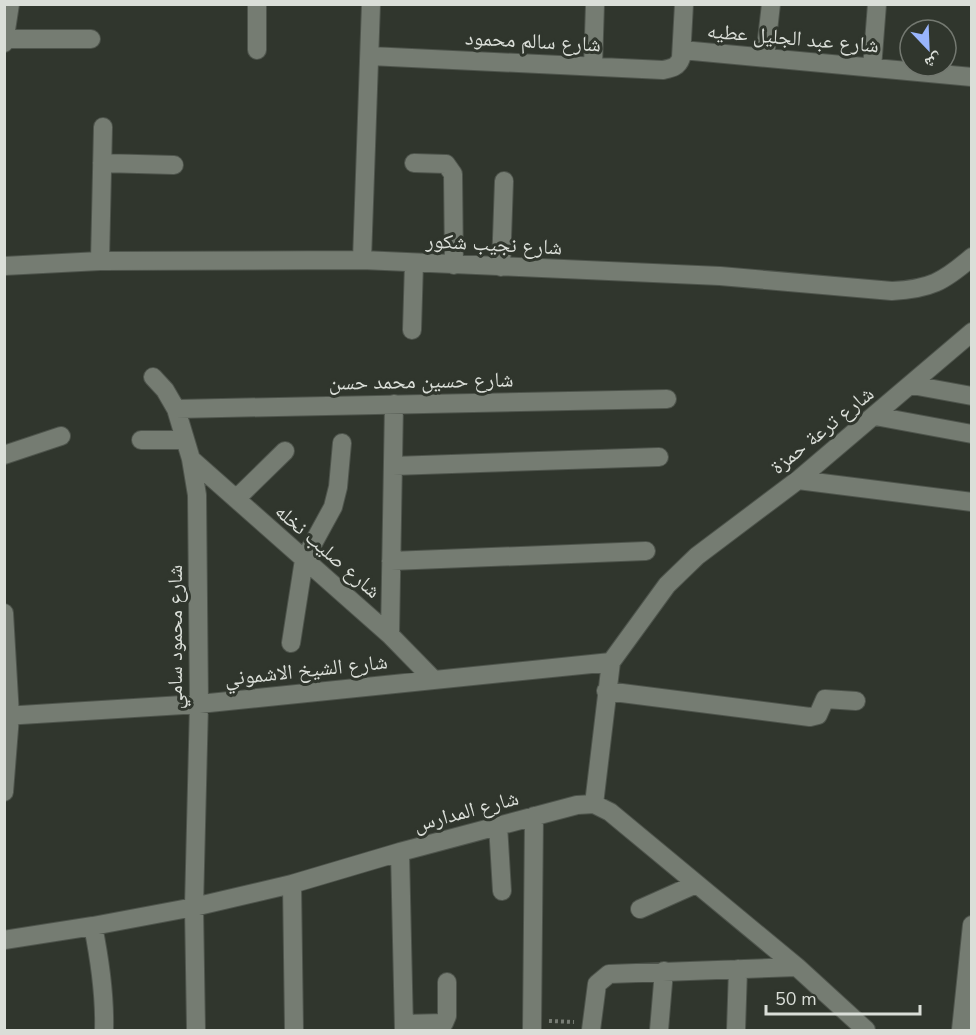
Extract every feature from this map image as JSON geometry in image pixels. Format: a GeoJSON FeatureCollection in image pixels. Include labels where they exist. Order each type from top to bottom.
{"type":"FeatureCollection","features":[{"type":"Feature","properties":{"kind":"street"},"geometry":{"type":"LineString","coordinates":[[10,4],[5,41],[91,39]]}},
{"type":"Feature","properties":{"kind":"street"},"geometry":{"type":"LineString","coordinates":[[256,50],[257,4]]}},
{"type":"Feature","properties":{"kind":"street"},"geometry":{"type":"LineString","coordinates":[[362,260],[371,4]]}},
{"type":"Feature","properties":{"kind":"street"},"geometry":{"type":"LineString","coordinates":[[593,66],[595,4]]}},
{"type":"Feature","properties":{"kind":"street"},"geometry":{"type":"LineString","coordinates":[[682,50],[684,4]]}},
{"type":"Feature","properties":{"kind":"street"},"geometry":{"type":"LineString","coordinates":[[765,57],[771,4]]}},
{"type":"Feature","properties":{"kind":"street"},"geometry":{"type":"LineString","coordinates":[[872,68],[877,4]]}},
{"type":"Feature","properties":{"kind":"street","name":"شارع سالم محمود"},"geometry":{"type":"LineString","coordinates":[[370,56],[663,70],[679,64],[682,50]]}},
{"type":"Feature","properties":{"kind":"street","name":"شارع عبد الجليل عطيه"},"geometry":{"type":"LineString","coordinates":[[682,50],[972,77]]}},
{"type":"Feature","properties":{"kind":"street"},"geometry":{"type":"LineString","coordinates":[[100,261],[103,127]]}},
{"type":"Feature","properties":{"kind":"street"},"geometry":{"type":"LineString","coordinates":[[414,163],[446,164],[453,174],[454,265]]}},
{"type":"Feature","properties":{"kind":"street"},"geometry":{"type":"LineString","coordinates":[[102,164],[174,165]]}},
{"type":"Feature","properties":{"kind":"street"},"geometry":{"type":"LineString","coordinates":[[501,267],[504,180]]}},
{"type":"Feature","properties":{"kind":"street","name":"شارع نجيب شكور"},"geometry":{"type":"LineString","coordinates":[[4,266],[100,261],[362,260],[720,276],[892,291],[919,290],[951,276],[972,257]]}},
{"type":"Feature","properties":{"kind":"street"},"geometry":{"type":"LineString","coordinates":[[412,330],[414,263]]}},
{"type":"Feature","properties":{"kind":"street","name":"شارع ترعة حمزة"},"geometry":{"type":"LineString","coordinates":[[611,662],[667,585],[697,556],[798,480],[972,332]]}},
{"type":"Feature","properties":{"kind":"street","name":"شارع محمود سامي"},"geometry":{"type":"LineString","coordinates":[[153,376],[165,390],[176,410],[191,459],[196,495],[199,704],[194,907],[196,1030]]}},
{"type":"Feature","properties":{"kind":"street"},"geometry":{"type":"LineString","coordinates":[[912,385],[972,396]]}},
{"type":"Feature","properties":{"kind":"street","name":"شارع حسين محمد حسن"},"geometry":{"type":"LineString","coordinates":[[176,410],[667,399]]}},
{"type":"Feature","properties":{"kind":"street"},"geometry":{"type":"LineString","coordinates":[[390,635],[394,404]]}},
{"type":"Feature","properties":{"kind":"street"},"geometry":{"type":"LineString","coordinates":[[875,416],[972,435]]}},
{"type":"Feature","properties":{"kind":"street"},"geometry":{"type":"LineString","coordinates":[[4,455],[61,436]]}},
{"type":"Feature","properties":{"kind":"street"},"geometry":{"type":"LineString","coordinates":[[141,440],[185,440]]}},
{"type":"Feature","properties":{"kind":"street"},"geometry":{"type":"LineString","coordinates":[[291,643],[304,560],[333,507],[338,487],[342,443]]}},
{"type":"Feature","properties":{"kind":"street"},"geometry":{"type":"LineString","coordinates":[[236,499],[285,451]]}},
{"type":"Feature","properties":{"kind":"street"},"geometry":{"type":"LineString","coordinates":[[393,466],[659,457]]}},
{"type":"Feature","properties":{"kind":"street","name":"شارع صليب نخله"},"geometry":{"type":"LineString","coordinates":[[191,459],[390,635],[433,679]]}},
{"type":"Feature","properties":{"kind":"street"},"geometry":{"type":"LineString","coordinates":[[798,480],[972,502]]}},
{"type":"Feature","properties":{"kind":"street"},"geometry":{"type":"LineString","coordinates":[[391,561],[646,551]]}},
{"type":"Feature","properties":{"kind":"street"},"geometry":{"type":"LineString","coordinates":[[4,612],[8,716],[4,792]]}},
{"type":"Feature","properties":{"kind":"street"},"geometry":{"type":"LineString","coordinates":[[611,662],[594,804],[610,812],[797,967],[855,1027]]}},
{"type":"Feature","properties":{"kind":"street","name":"شارع الشيخ الاشموني"},"geometry":{"type":"LineString","coordinates":[[8,716],[199,704],[611,662]]}},
{"type":"Feature","properties":{"kind":"street"},"geometry":{"type":"LineString","coordinates":[[606,691],[810,717],[818,715],[825,699],[856,701]]}},
{"type":"Feature","properties":{"kind":"street","name":"شارع المدارس"},"geometry":{"type":"LineString","coordinates":[[4,940],[194,907],[292,884],[498,825],[578,805],[594,804]]}},
{"type":"Feature","properties":{"kind":"street"},"geometry":{"type":"LineString","coordinates":[[533,1025],[534,816]]}},
{"type":"Feature","properties":{"kind":"street"},"geometry":{"type":"LineString","coordinates":[[498,825],[502,891]]}},
{"type":"Feature","properties":{"kind":"street"},"geometry":{"type":"LineString","coordinates":[[400,852],[404,1027],[444,1023],[447,1016],[447,982]]}},
{"type":"Feature","properties":{"kind":"street"},"geometry":{"type":"LineString","coordinates":[[292,884],[294,1030]]}},
{"type":"Feature","properties":{"kind":"street"},"geometry":{"type":"LineString","coordinates":[[640,909],[696,884]]}},
{"type":"Feature","properties":{"kind":"street"},"geometry":{"type":"LineString","coordinates":[[961,1030],[972,925]]}},
{"type":"Feature","properties":{"kind":"street"},"geometry":{"type":"LineString","coordinates":[[93,926],[101,962],[105,999],[104,1030]]}},
{"type":"Feature","properties":{"kind":"street"},"geometry":{"type":"LineString","coordinates":[[592,1026],[597,984],[609,974],[797,967]]}},
{"type":"Feature","properties":{"kind":"street"},"geometry":{"type":"LineString","coordinates":[[736,1030],[738,969]]}},
{"type":"Feature","properties":{"kind":"street"},"geometry":{"type":"LineString","coordinates":[[659,1030],[664,971]]}},
{"type":"Feature","properties":{"kind":"path"},"geometry":{"type":"LineString","coordinates":[[533,1025],[592,1026]]}}]}
